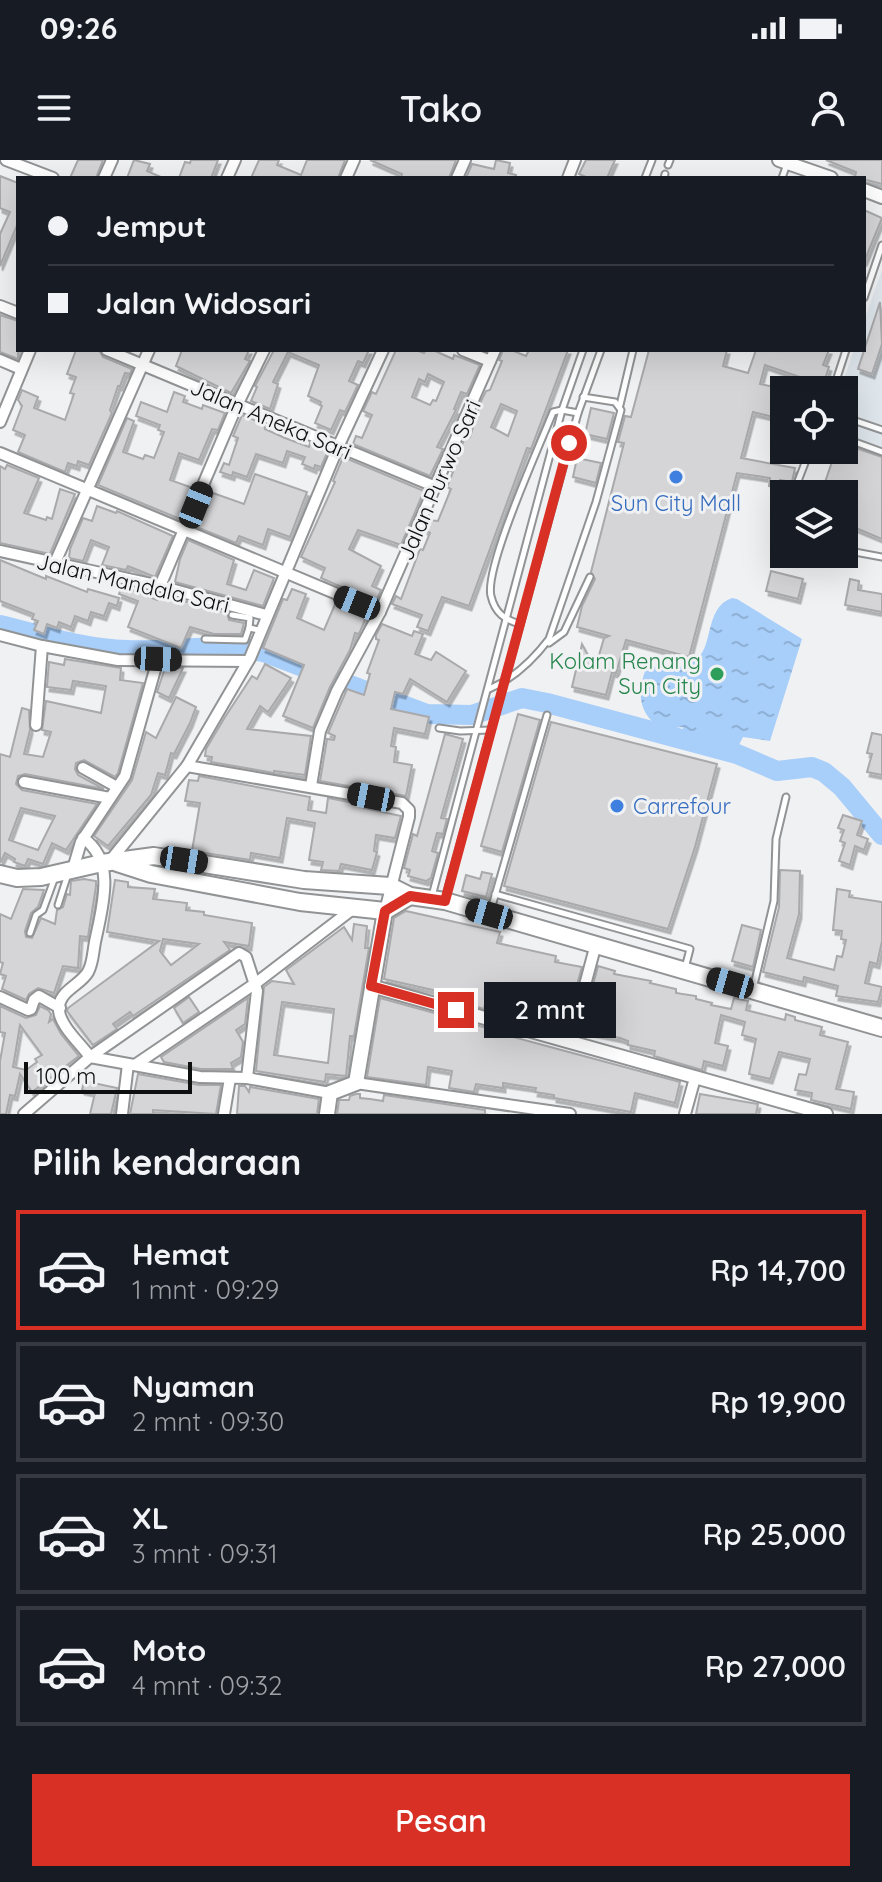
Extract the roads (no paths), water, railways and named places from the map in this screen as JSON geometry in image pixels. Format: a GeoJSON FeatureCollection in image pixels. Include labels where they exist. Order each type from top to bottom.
{"type":"FeatureCollection","features":[{"type":"Feature","properties":{"kind":"highway"},"geometry":{"type":"LineString","coordinates":[[0,874],[17,878],[41,877],[106,862],[154,856],[304,880],[390,886],[410,896],[438,899],[882,1028]]}},
{"type":"Feature","properties":{"kind":"highway"},"geometry":{"type":"LineString","coordinates":[[106,862],[285,900],[354,908],[385,911],[410,896]]}},
{"type":"Feature","properties":{"kind":"main road"},"geometry":{"type":"LineString","coordinates":[[327,1114],[330,1093],[356,1083],[385,911]]}},
{"type":"Feature","properties":{"kind":"street"},"geometry":{"type":"LineString","coordinates":[[6,160],[48,176]]}},
{"type":"Feature","properties":{"kind":"street"},"geometry":{"type":"LineString","coordinates":[[783,161],[825,176]]}},
{"type":"Feature","properties":{"kind":"street"},"geometry":{"type":"LineString","coordinates":[[0,422],[29,352]]}},
{"type":"Feature","properties":{"kind":"street","name":"Jalan Aneka Sari"},"geometry":{"type":"LineString","coordinates":[[112,352],[436,487]]}},
{"type":"Feature","properties":{"kind":"street"},"geometry":{"type":"LineString","coordinates":[[54,565],[148,352]]}},
{"type":"Feature","properties":{"kind":"street"},"geometry":{"type":"LineString","coordinates":[[160,586],[237,405],[263,352]]}},
{"type":"Feature","properties":{"kind":"street"},"geometry":{"type":"LineString","coordinates":[[106,862],[187,766],[249,660],[256,645],[255,629],[266,615],[286,575],[338,447],[382,352]]}},
{"type":"Feature","properties":{"kind":"street"},"geometry":{"type":"LineString","coordinates":[[473,352],[493,356]]}},
{"type":"Feature","properties":{"kind":"street","name":"Jalan Purwo Sari"},"geometry":{"type":"LineString","coordinates":[[311,786],[320,731],[337,691],[380,612],[493,356]]}},
{"type":"Feature","properties":{"kind":"street"},"geometry":{"type":"LineString","coordinates":[[0,360],[21,369]]}},
{"type":"Feature","properties":{"kind":"street"},"geometry":{"type":"LineString","coordinates":[[0,453],[380,612]]}},
{"type":"Feature","properties":{"kind":"street","name":"Jalan Mandala Sari"},"geometry":{"type":"LineString","coordinates":[[0,551],[160,586],[266,615]]}},
{"type":"Feature","properties":{"kind":"street"},"geometry":{"type":"LineString","coordinates":[[0,635],[118,660],[249,660]]}},
{"type":"Feature","properties":{"kind":"street"},"geometry":{"type":"LineString","coordinates":[[36,725],[42,646]]}},
{"type":"Feature","properties":{"kind":"street"},"geometry":{"type":"LineString","coordinates":[[66,871],[83,838],[125,776],[158,659]]}},
{"type":"Feature","properties":{"kind":"street"},"geometry":{"type":"LineString","coordinates":[[187,766],[402,803],[409,817],[385,911]]}},
{"type":"Feature","properties":{"kind":"street"},"geometry":{"type":"LineString","coordinates":[[83,768],[117,787]]}},
{"type":"Feature","properties":{"kind":"street"},"geometry":{"type":"LineString","coordinates":[[24,782],[110,798]]}},
{"type":"Feature","properties":{"kind":"street"},"geometry":{"type":"LineString","coordinates":[[83,838],[106,862],[105,890],[92,961],[83,978],[63,997],[60,1008],[66,1026],[90,1057],[200,1077],[247,1078],[330,1093]]}},
{"type":"Feature","properties":{"kind":"street"},"geometry":{"type":"LineString","coordinates":[[122,1114],[131,1065],[256,983],[354,908]]}},
{"type":"Feature","properties":{"kind":"street"},"geometry":{"type":"LineString","coordinates":[[570,1041],[596,944]]}},
{"type":"Feature","properties":{"kind":"street"},"geometry":{"type":"LineString","coordinates":[[24,1114],[90,1057],[205,978],[234,954],[246,957],[256,983],[247,1078]]}},
{"type":"Feature","properties":{"kind":"street"},"geometry":{"type":"LineString","coordinates":[[371,986],[570,1041],[797,1111],[826,1114]]}},
{"type":"Feature","properties":{"kind":"street"},"geometry":{"type":"LineString","coordinates":[[0,997],[28,1010],[39,996],[60,1008]]}},
{"type":"Feature","properties":{"kind":"street"},"geometry":{"type":"LineString","coordinates":[[224,1114],[230,1078]]}},
{"type":"Feature","properties":{"kind":"street"},"geometry":{"type":"LineString","coordinates":[[685,1114],[695,1078]]}},
{"type":"Feature","properties":{"kind":"street"},"geometry":{"type":"LineString","coordinates":[[356,1083],[570,1114]]}},
{"type":"Feature","properties":{"kind":"lane"},"geometry":{"type":"LineString","coordinates":[[866,292],[882,245]]}},
{"type":"Feature","properties":{"kind":"lane"},"geometry":{"type":"LineString","coordinates":[[438,899],[485,699],[562,410],[582,352]]}},
{"type":"Feature","properties":{"kind":"lane"},"geometry":{"type":"LineString","coordinates":[[438,899],[491,730],[578,413],[600,352]]}},
{"type":"Feature","properties":{"kind":"lane"},"geometry":{"type":"LineString","coordinates":[[543,647],[555,625],[596,502],[621,410],[619,406],[632,352]]}},
{"type":"Feature","properties":{"kind":"lane"},"geometry":{"type":"LineString","coordinates":[[838,376],[845,352]]}},
{"type":"Feature","properties":{"kind":"lane"},"geometry":{"type":"LineString","coordinates":[[583,397],[615,402],[619,406]]}},
{"type":"Feature","properties":{"kind":"lane"},"geometry":{"type":"LineString","coordinates":[[520,624],[506,621],[500,615],[490,594],[495,560],[553,412],[578,413]]}},
{"type":"Feature","properties":{"kind":"lane"},"geometry":{"type":"LineString","coordinates":[[858,422],[882,430]]}},
{"type":"Feature","properties":{"kind":"lane"},"geometry":{"type":"LineString","coordinates":[[858,443],[882,452]]}},
{"type":"Feature","properties":{"kind":"lane"},"geometry":{"type":"LineString","coordinates":[[858,553],[882,557]]}},
{"type":"Feature","properties":{"kind":"lane"},"geometry":{"type":"LineString","coordinates":[[489,689],[504,683],[564,632],[590,577]]}},
{"type":"Feature","properties":{"kind":"lane"},"geometry":{"type":"LineString","coordinates":[[205,639],[245,640],[255,629],[250,618],[232,615]]}},
{"type":"Feature","properties":{"kind":"lane"},"geometry":{"type":"LineString","coordinates":[[489,914],[547,715]]}},
{"type":"Feature","properties":{"kind":"lane"},"geometry":{"type":"LineString","coordinates":[[439,728],[460,731],[478,726],[491,730]]}},
{"type":"Feature","properties":{"kind":"lane"},"geometry":{"type":"LineString","coordinates":[[753,990],[774,901],[776,839],[786,797]]}},
{"type":"Feature","properties":{"kind":"lane"},"geometry":{"type":"LineString","coordinates":[[58,905],[66,871]]}},
{"type":"Feature","properties":{"kind":"lane"},"geometry":{"type":"LineString","coordinates":[[30,933],[36,915],[43,910],[66,871]]}},
{"type":"Feature","properties":{"kind":"lane"},"geometry":{"type":"LineString","coordinates":[[495,894],[690,949],[685,970]]}},
{"type":"Feature","properties":{"kind":"water","name":"Kolam Renang Sun City"},"geometry":{"type":"Polygon","coordinates":[[[732,598],[802,639],[770,741],[743,737],[739,745],[699,735],[695,740],[682,735],[683,727],[662,729],[648,717],[642,703],[641,687],[646,669],[680,667],[694,661],[705,648],[717,610],[732,598]]]}},
{"type":"Feature","properties":{"kind":"waterway"},"geometry":{"type":"LineString","coordinates":[[0,625],[111,649],[230,648],[263,652],[427,714],[472,715],[522,698],[547,703],[737,754],[777,771],[812,767],[824,772],[842,787],[882,835]]}},
{"type":"Feature","properties":{"kind":"place","name":"Sun City Mall"},"geometry":{"type":"Point","coordinates":[676,477]}},
{"type":"Feature","properties":{"kind":"place","name":"Kolam Renang Sun City"},"geometry":{"type":"Point","coordinates":[717,674]}},
{"type":"Feature","properties":{"kind":"place","name":"Carrefour"},"geometry":{"type":"Point","coordinates":[617,806]}}]}
